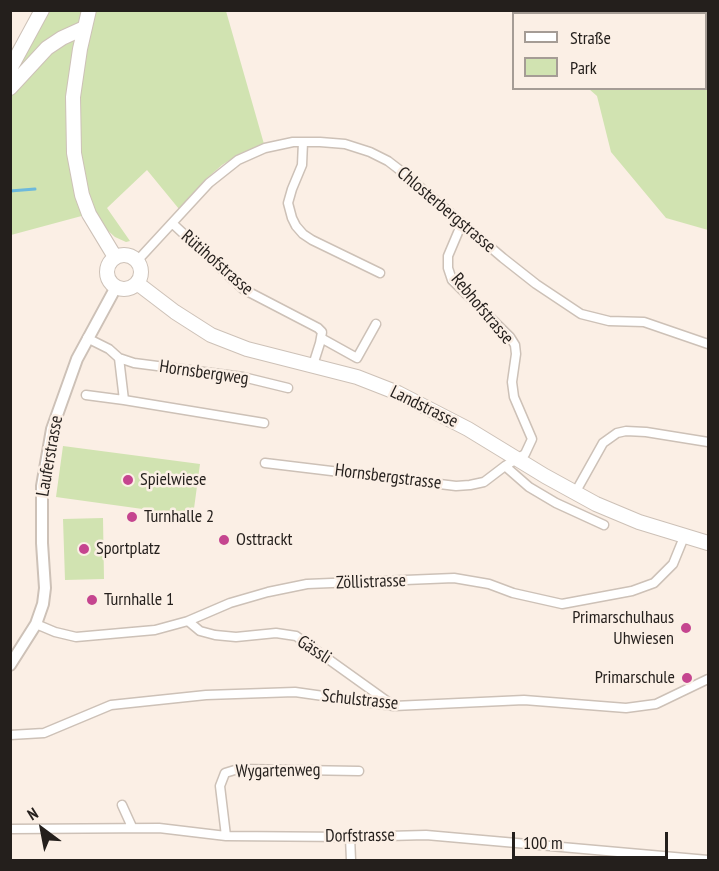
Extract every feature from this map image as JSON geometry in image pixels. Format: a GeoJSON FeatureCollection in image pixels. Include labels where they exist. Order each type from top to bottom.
{"type":"FeatureCollection","features":[{"type":"Feature","properties":{"kind":"main road"},"geometry":{"type":"LineString","coordinates":[[10,52],[32,10]]}},
{"type":"Feature","properties":{"kind":"main road"},"geometry":{"type":"LineString","coordinates":[[10,69],[42,10]]}},
{"type":"Feature","properties":{"kind":"main road"},"geometry":{"type":"LineString","coordinates":[[89,10],[75,81],[72,124],[77,174],[87,208],[100,236],[115,257]]}},
{"type":"Feature","properties":{"kind":"main road"},"geometry":{"type":"LineString","coordinates":[[10,88],[54,43],[84,28]]}},
{"type":"Feature","properties":{"kind":"main road"},"geometry":{"type":"LineString","coordinates":[[130,256],[137,261],[141,273],[137,283],[129,288],[116,287],[109,281],[107,274],[109,264],[115,257],[130,256]]}},
{"type":"Feature","properties":{"kind":"main road","name":"Landstrasse"},"geometry":{"type":"LineString","coordinates":[[137,283],[175,312],[211,334],[248,349],[357,377],[398,393],[468,429],[510,462],[639,522],[708,543]]}},
{"type":"Feature","properties":{"kind":"street","name":"Chlosterbergstrasse"},"geometry":{"type":"LineString","coordinates":[[137,261],[209,183],[238,160],[265,148],[303,142],[345,144],[388,161],[536,284],[581,314],[609,321],[644,322],[708,344]]}},
{"type":"Feature","properties":{"kind":"street"},"geometry":{"type":"LineString","coordinates":[[303,142],[302,165],[288,203],[296,226],[312,240],[380,273]]}},
{"type":"Feature","properties":{"kind":"street","name":"Rebhofstrasse"},"geometry":{"type":"LineString","coordinates":[[462,223],[448,256],[448,268],[452,280],[510,338],[516,354],[512,382],[514,397],[532,439],[525,454],[510,462]]}},
{"type":"Feature","properties":{"kind":"street","name":"Rütihofstrasse"},"geometry":{"type":"LineString","coordinates":[[172,224],[243,289],[312,323],[322,332],[321,338],[357,358],[376,324]]}},
{"type":"Feature","properties":{"kind":"street","name":"Lauferstrasse"},"geometry":{"type":"LineString","coordinates":[[10,665],[36,624],[43,604],[45,588],[41,507],[47,448],[67,383],[87,338],[116,287]]}},
{"type":"Feature","properties":{"kind":"street","name":"Hornsbergweg"},"geometry":{"type":"LineString","coordinates":[[87,338],[109,349],[119,358],[155,367],[243,378],[288,388]]}},
{"type":"Feature","properties":{"kind":"street"},"geometry":{"type":"LineString","coordinates":[[313,365],[321,338]]}},
{"type":"Feature","properties":{"kind":"street"},"geometry":{"type":"LineString","coordinates":[[119,358],[124,400]]}},
{"type":"Feature","properties":{"kind":"street"},"geometry":{"type":"LineString","coordinates":[[86,395],[264,423]]}},
{"type":"Feature","properties":{"kind":"street"},"geometry":{"type":"LineString","coordinates":[[575,493],[603,443],[617,433],[646,432],[708,442]]}},
{"type":"Feature","properties":{"kind":"street"},"geometry":{"type":"LineString","coordinates":[[510,462],[529,487],[604,525]]}},
{"type":"Feature","properties":{"kind":"street","name":"Hornsbergstrasse"},"geometry":{"type":"LineString","coordinates":[[265,463],[456,486],[484,482],[510,462]]}},
{"type":"Feature","properties":{"kind":"street","name":"Zöllistrasse"},"geometry":{"type":"LineString","coordinates":[[36,624],[64,635],[80,637],[154,630],[188,621],[230,603],[307,584],[454,578],[489,584],[513,593],[562,604],[632,591],[654,583],[674,564],[684,537]]}},
{"type":"Feature","properties":{"kind":"street","name":"Gässli"},"geometry":{"type":"LineString","coordinates":[[188,621],[200,631],[214,635],[236,637],[276,633],[296,636],[394,706]]}},
{"type":"Feature","properties":{"kind":"street","name":"Schulstrasse"},"geometry":{"type":"LineString","coordinates":[[10,735],[44,733],[111,705],[206,695],[295,692],[394,706],[524,700],[626,708],[656,704],[708,679]]}},
{"type":"Feature","properties":{"kind":"street","name":"Wygartenweg"},"geometry":{"type":"LineString","coordinates":[[226,836],[220,786],[225,773],[238,769],[359,771]]}},
{"type":"Feature","properties":{"kind":"street"},"geometry":{"type":"LineString","coordinates":[[122,805],[132,827]]}},
{"type":"Feature","properties":{"kind":"street","name":"Dorfstrasse"},"geometry":{"type":"LineString","coordinates":[[10,829],[132,827],[226,836],[426,835],[706,860]]}},
{"type":"Feature","properties":{"kind":"street"},"geometry":{"type":"LineString","coordinates":[[350,837],[351,861]]}},
{"type":"Feature","properties":{"kind":"green space"},"geometry":{"type":"Polygon","coordinates":[[[47,11],[226,11],[264,144],[241,153],[222,165],[179,209],[147,170],[107,208],[130,241],[126,242],[115,237],[89,214],[11,235],[11,76],[47,11]]]}},
{"type":"Feature","properties":{"kind":"green space"},"geometry":{"type":"Polygon","coordinates":[[[708,11],[708,230],[666,218],[611,152],[597,96],[590,90],[707,90],[707,12],[658,12],[708,11]]]}},
{"type":"Feature","properties":{"kind":"green space","name":"Spielwiese"},"geometry":{"type":"Polygon","coordinates":[[[63,446],[200,464],[193,516],[56,497],[63,446]]]}},
{"type":"Feature","properties":{"kind":"green space","name":"Sportplatz"},"geometry":{"type":"Polygon","coordinates":[[[103,518],[104,579],[65,580],[63,519],[103,518]]]}},
{"type":"Feature","properties":{"kind":"waterway"},"geometry":{"type":"LineString","coordinates":[[10,191],[35,189]]}},
{"type":"Feature","properties":{"kind":"place","name":"Spielwiese"},"geometry":{"type":"Point","coordinates":[128,480]}},
{"type":"Feature","properties":{"kind":"place","name":"Turnhalle 2"},"geometry":{"type":"Point","coordinates":[132,517]}},
{"type":"Feature","properties":{"kind":"place","name":"Osttrackt"},"geometry":{"type":"Point","coordinates":[224,540]}},
{"type":"Feature","properties":{"kind":"place","name":"Sportplatz"},"geometry":{"type":"Point","coordinates":[84,549]}},
{"type":"Feature","properties":{"kind":"place","name":"Turnhalle 1"},"geometry":{"type":"Point","coordinates":[92,600]}},
{"type":"Feature","properties":{"kind":"place","name":"Primarschulhaus Uhwiesen"},"geometry":{"type":"Point","coordinates":[686,628]}},
{"type":"Feature","properties":{"kind":"place","name":"Primarschule"},"geometry":{"type":"Point","coordinates":[687,678]}}]}
